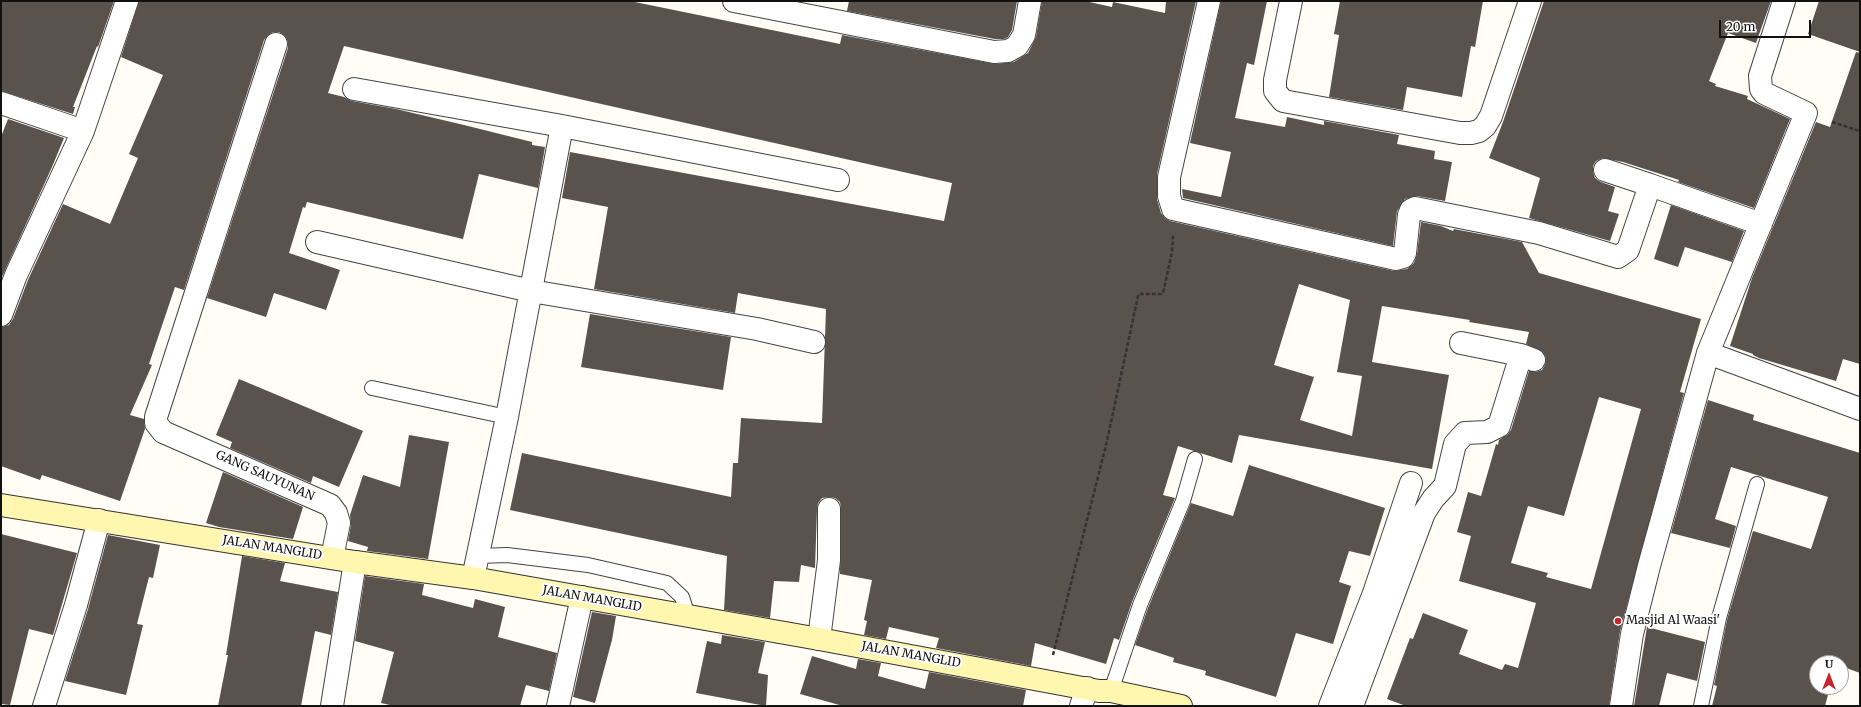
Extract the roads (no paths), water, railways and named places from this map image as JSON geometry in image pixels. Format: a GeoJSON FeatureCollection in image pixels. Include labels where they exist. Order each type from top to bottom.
{"type":"FeatureCollection","features":[{"type":"Feature","properties":{"kind":"street"},"geometry":{"type":"LineString","coordinates":[[1,315],[9,272],[83,131],[127,1]]}},
{"type":"Feature","properties":{"kind":"street"},"geometry":{"type":"LineString","coordinates":[[734,1],[994,52],[1008,51],[1017,46],[1024,35],[1030,1]]}},
{"type":"Feature","properties":{"kind":"street"},"geometry":{"type":"LineString","coordinates":[[1209,1],[1169,177],[1169,196],[1173,210],[1396,259],[1403,257],[1405,253],[1410,210],[1415,208],[1540,233],[1618,257],[1628,250],[1650,185]]}},
{"type":"Feature","properties":{"kind":"street"},"geometry":{"type":"LineString","coordinates":[[1291,1],[1275,80],[1276,91],[1283,101],[1460,133],[1479,131],[1485,126],[1491,116],[1530,1]]}},
{"type":"Feature","properties":{"kind":"street"},"geometry":{"type":"LineString","coordinates":[[1621,706],[1632,634],[1641,596],[1678,455],[1708,353],[1806,114],[1764,93],[1761,89],[1760,76],[1784,1]]}},
{"type":"Feature","properties":{"kind":"street","name":"GANG SAUYUNAN"},"geometry":{"type":"LineString","coordinates":[[276,44],[156,417],[158,426],[163,432],[330,505],[336,513],[339,523],[332,558]]}},
{"type":"Feature","properties":{"kind":"street"},"geometry":{"type":"LineString","coordinates":[[354,89],[562,126],[838,180]]}},
{"type":"Feature","properties":{"kind":"street"},"geometry":{"type":"LineString","coordinates":[[1,103],[83,131]]}},
{"type":"Feature","properties":{"kind":"street"},"geometry":{"type":"LineString","coordinates":[[474,578],[507,417],[562,126]]}},
{"type":"Feature","properties":{"kind":"street"},"geometry":{"type":"LineString","coordinates":[[1605,170],[1761,224]]}},
{"type":"Feature","properties":{"kind":"street"},"geometry":{"type":"LineString","coordinates":[[317,242],[531,291],[757,329],[814,342]]}},
{"type":"Feature","properties":{"kind":"street"},"geometry":{"type":"LineString","coordinates":[[1352,706],[1424,513],[1430,502],[1444,486],[1455,444],[1465,433],[1487,432],[1499,426],[1528,357],[1461,343]]}},
{"type":"Feature","properties":{"kind":"street"},"geometry":{"type":"LineString","coordinates":[[1708,353],[1860,409]]}},
{"type":"Feature","properties":{"kind":"street"},"geometry":{"type":"LineString","coordinates":[[1330,706],[1374,592],[1411,483]]}},
{"type":"Feature","properties":{"kind":"street","name":"JALAN MANGLID"},"geometry":{"type":"LineString","coordinates":[[1,505],[355,562],[474,578],[1047,680],[1084,697],[1111,691],[1181,706]]}},
{"type":"Feature","properties":{"kind":"street"},"geometry":{"type":"LineString","coordinates":[[819,639],[829,560],[829,509]]}},
{"type":"Feature","properties":{"kind":"street"},"geometry":{"type":"LineString","coordinates":[[44,706],[76,605],[99,520]]}},
{"type":"Feature","properties":{"kind":"street"},"geometry":{"type":"LineString","coordinates":[[332,706],[355,562]]}},
{"type":"Feature","properties":{"kind":"street"},"geometry":{"type":"LineString","coordinates":[[558,706],[582,597]]}},
{"type":"Feature","properties":{"kind":"lane"},"geometry":{"type":"LineString","coordinates":[[372,388],[507,417]]}},
{"type":"Feature","properties":{"kind":"lane"},"geometry":{"type":"LineString","coordinates":[[1111,691],[1140,605],[1183,501],[1195,459]]}},
{"type":"Feature","properties":{"kind":"lane"},"geometry":{"type":"LineString","coordinates":[[1701,706],[1719,618],[1757,484]]}},
{"type":"Feature","properties":{"kind":"lane"},"geometry":{"type":"LineString","coordinates":[[478,556],[508,556],[588,565],[667,583],[682,597],[688,616]]}},
{"type":"Feature","properties":{"kind":"place","name":"Masjid Al Waasi'"},"geometry":{"type":"Point","coordinates":[1618,621]}}]}
